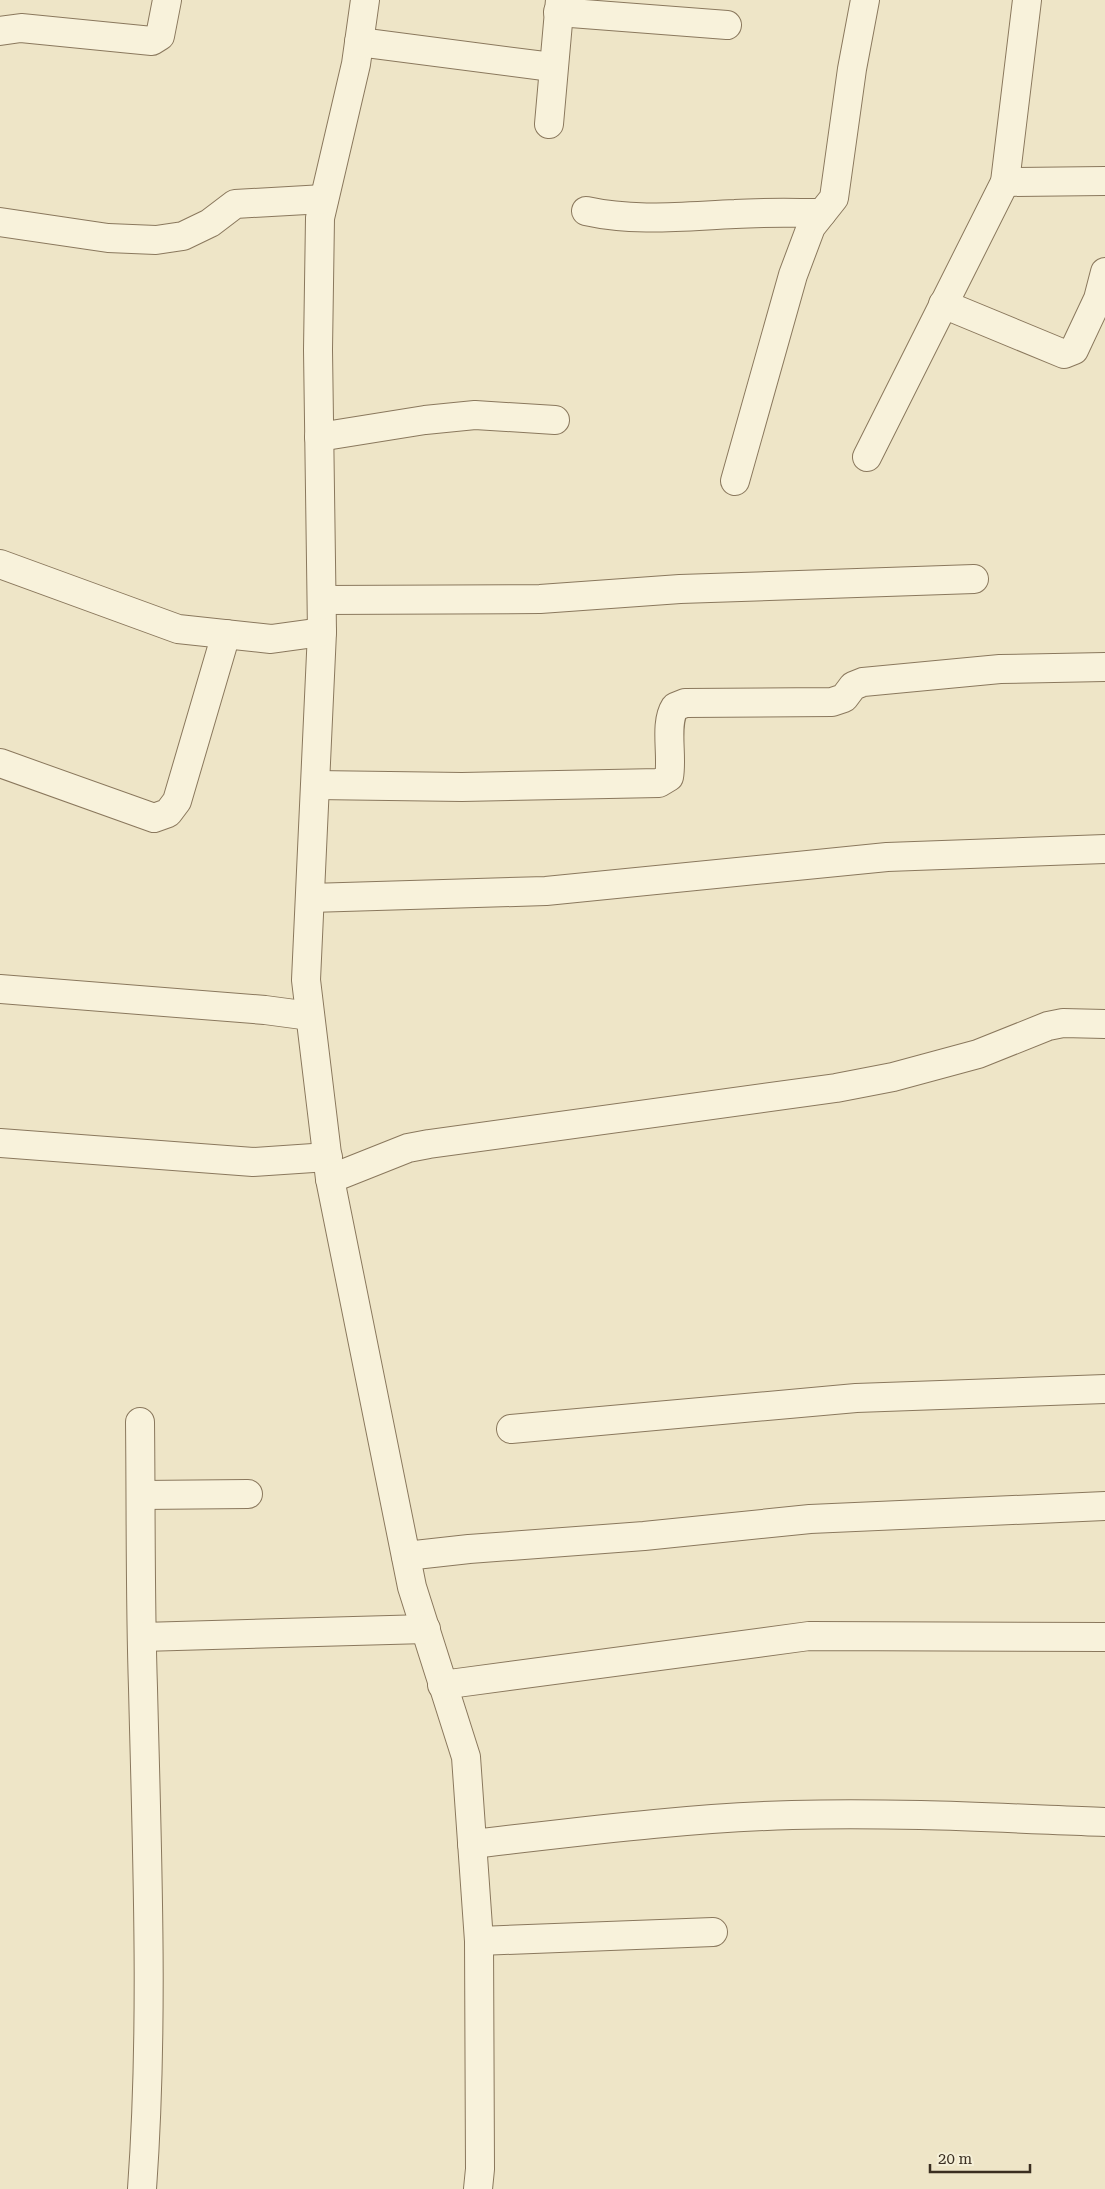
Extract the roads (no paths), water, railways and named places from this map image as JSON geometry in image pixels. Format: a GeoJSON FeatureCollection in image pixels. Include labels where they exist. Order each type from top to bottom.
{"type":"FeatureCollection","features":[{"type":"Feature","properties":{"kind":"street"},"geometry":{"type":"LineString","coordinates":[[0,31],[21,28],[152,41],[160,36],[167,0]]}},
{"type":"Feature","properties":{"kind":"street"},"geometry":{"type":"LineString","coordinates":[[365,0],[356,64],[320,218],[319,436],[322,632],[306,980],[329,1168],[412,1586],[466,1757],[479,1941],[480,2169],[478,2189]]}},
{"type":"Feature","properties":{"kind":"street"},"geometry":{"type":"LineString","coordinates":[[735,481],[793,274],[811,227],[834,198],[852,69],[865,0]]}},
{"type":"Feature","properties":{"kind":"street"},"geometry":{"type":"LineString","coordinates":[[867,457],[1006,182],[1028,0]]}},
{"type":"Feature","properties":{"kind":"street"},"geometry":{"type":"LineString","coordinates":[[549,124],[552,66],[559,6],[727,25]]}},
{"type":"Feature","properties":{"kind":"street"},"geometry":{"type":"LineString","coordinates":[[359,42],[552,66]]}},
{"type":"Feature","properties":{"kind":"street"},"geometry":{"type":"LineString","coordinates":[[1006,182],[1105,181]]}},
{"type":"Feature","properties":{"kind":"street"},"geometry":{"type":"LineString","coordinates":[[0,222],[108,238],[156,240],[183,236],[210,223],[235,204],[324,199]]}},
{"type":"Feature","properties":{"kind":"street"},"geometry":{"type":"LineString","coordinates":[[586,211],[601,214],[680,218],[736,214],[822,213]]}},
{"type":"Feature","properties":{"kind":"street"},"geometry":{"type":"LineString","coordinates":[[943,304],[1064,354],[1074,350],[1098,299],[1105,272]]}},
{"type":"Feature","properties":{"kind":"street"},"geometry":{"type":"LineString","coordinates":[[319,436],[425,420],[475,415],[555,420]]}},
{"type":"Feature","properties":{"kind":"street"},"geometry":{"type":"LineString","coordinates":[[0,564],[178,629],[272,638],[322,632]]}},
{"type":"Feature","properties":{"kind":"street"},"geometry":{"type":"LineString","coordinates":[[322,600],[540,599],[680,589],[974,579]]}},
{"type":"Feature","properties":{"kind":"street"},"geometry":{"type":"LineString","coordinates":[[0,763],[154,818],[168,813],[177,801],[226,634]]}},
{"type":"Feature","properties":{"kind":"street"},"geometry":{"type":"LineString","coordinates":[[316,785],[462,787],[660,783],[669,777],[671,766],[670,714],[675,707],[685,703],[832,702],[844,698],[853,686],[863,682],[1000,669],[1105,666]]}},
{"type":"Feature","properties":{"kind":"street"},"geometry":{"type":"LineString","coordinates":[[310,898],[546,891],[887,857],[1105,849]]}},
{"type":"Feature","properties":{"kind":"street"},"geometry":{"type":"LineString","coordinates":[[0,989],[265,1010],[310,1016]]}},
{"type":"Feature","properties":{"kind":"street"},"geometry":{"type":"LineString","coordinates":[[0,1143],[329,1168],[408,1148],[836,1088],[893,1077],[978,1054],[1048,1026],[1063,1023],[1105,1024]]}},
{"type":"Feature","properties":{"kind":"street"},"geometry":{"type":"LineString","coordinates":[[511,1429],[856,1398],[1105,1389]]}},
{"type":"Feature","properties":{"kind":"street"},"geometry":{"type":"LineString","coordinates":[[140,1422],[142,1637],[149,1888],[147,2125],[142,2189]]}},
{"type":"Feature","properties":{"kind":"street"},"geometry":{"type":"LineString","coordinates":[[141,1495],[248,1494]]}},
{"type":"Feature","properties":{"kind":"street"},"geometry":{"type":"LineString","coordinates":[[406,1556],[470,1549],[644,1536],[810,1519],[927,1512],[1105,1506]]}},
{"type":"Feature","properties":{"kind":"street"},"geometry":{"type":"LineString","coordinates":[[142,1637],[426,1629]]}},
{"type":"Feature","properties":{"kind":"street"},"geometry":{"type":"LineString","coordinates":[[442,1685],[809,1636],[1105,1637]]}},
{"type":"Feature","properties":{"kind":"street"},"geometry":{"type":"LineString","coordinates":[[472,1844],[622,1827],[791,1815],[905,1815],[1105,1822]]}},
{"type":"Feature","properties":{"kind":"street"},"geometry":{"type":"LineString","coordinates":[[479,1941],[713,1932]]}}]}
